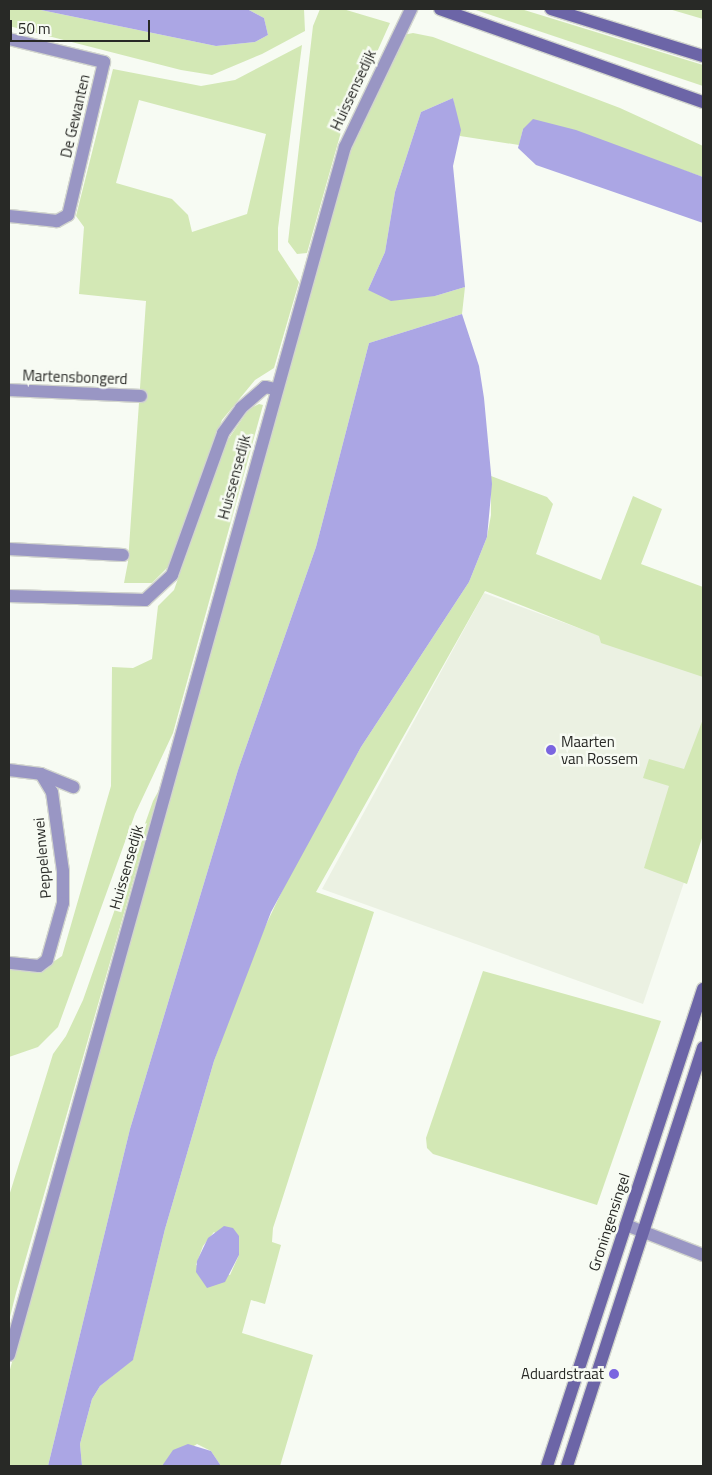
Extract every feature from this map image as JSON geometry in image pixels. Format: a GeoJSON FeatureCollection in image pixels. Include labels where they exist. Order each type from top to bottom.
{"type":"FeatureCollection","features":[{"type":"Feature","properties":{"kind":"street","name":"Huissensedijk"},"geometry":{"type":"LineString","coordinates":[[9,1354],[275,389],[345,147],[390,48],[412,9]]}},
{"type":"Feature","properties":{"kind":"street"},"geometry":{"type":"LineString","coordinates":[[440,9],[703,102]]}},
{"type":"Feature","properties":{"kind":"street"},"geometry":{"type":"LineString","coordinates":[[551,9],[703,56]]}},
{"type":"Feature","properties":{"kind":"street","name":"De Gewanten"},"geometry":{"type":"LineString","coordinates":[[9,39],[104,62],[68,215],[57,221],[9,216]]}},
{"type":"Feature","properties":{"kind":"street","name":"Huissensedijk"},"geometry":{"type":"LineString","coordinates":[[9,596],[145,600],[172,574],[223,433],[241,408],[264,387],[275,389]]}},
{"type":"Feature","properties":{"kind":"street","name":"Martensbongerd"},"geometry":{"type":"LineString","coordinates":[[9,390],[141,396]]}},
{"type":"Feature","properties":{"kind":"street"},"geometry":{"type":"LineString","coordinates":[[9,549],[123,555]]}},
{"type":"Feature","properties":{"kind":"street"},"geometry":{"type":"LineString","coordinates":[[9,770],[41,774],[74,787]]}},
{"type":"Feature","properties":{"kind":"street","name":"Peppelenwei"},"geometry":{"type":"LineString","coordinates":[[9,963],[39,966],[48,960],[63,903],[63,871],[52,792],[41,774]]}},
{"type":"Feature","properties":{"kind":"street","name":"Groningensingel"},"geometry":{"type":"LineString","coordinates":[[547,1466],[703,989]]}},
{"type":"Feature","properties":{"kind":"street"},"geometry":{"type":"LineString","coordinates":[[567,1466],[703,1048]]}},
{"type":"Feature","properties":{"kind":"street"},"geometry":{"type":"LineString","coordinates":[[626,1225],[703,1254]]}},
{"type":"Feature","properties":{"kind":"shaded area"},"geometry":{"type":"Polygon","coordinates":[[[36,9],[247,9],[264,18],[268,35],[255,42],[216,46],[36,9]]]}},
{"type":"Feature","properties":{"kind":"shaded area"},"geometry":{"type":"Polygon","coordinates":[[[453,98],[461,130],[453,166],[465,287],[435,296],[391,301],[368,290],[385,252],[395,192],[421,112],[453,98]]]}},
{"type":"Feature","properties":{"kind":"shaded area"},"geometry":{"type":"Polygon","coordinates":[[[533,119],[576,130],[703,177],[703,223],[536,165],[518,148],[523,129],[533,119]]]}},
{"type":"Feature","properties":{"kind":"shaded area"},"geometry":{"type":"Polygon","coordinates":[[[462,314],[479,366],[484,398],[492,484],[487,537],[469,582],[361,747],[271,912],[214,1061],[165,1229],[133,1360],[100,1386],[92,1399],[80,1444],[82,1466],[48,1466],[130,1129],[238,770],[316,547],[369,343],[462,314]]]}},
{"type":"Feature","properties":{"kind":"shaded area","name":"Maarten van Rossem"},"geometry":{"type":"Polygon","coordinates":[[[484,593],[703,674],[703,826],[643,1004],[322,889],[484,593]]]}},
{"type":"Feature","properties":{"kind":"shaded area"},"geometry":{"type":"Polygon","coordinates":[[[224,1226],[233,1228],[239,1236],[239,1255],[225,1282],[207,1288],[196,1272],[197,1261],[208,1238],[224,1226]]]}},
{"type":"Feature","properties":{"kind":"shaded area"},"geometry":{"type":"Polygon","coordinates":[[[188,1444],[211,1451],[221,1466],[162,1466],[173,1450],[188,1444]]]}},
{"type":"Feature","properties":{"kind":"green space"},"geometry":{"type":"Polygon","coordinates":[[[9,9],[36,9],[216,46],[255,42],[268,35],[264,18],[247,9],[304,9],[305,31],[262,54],[212,75],[181,70],[9,26],[9,9]]]}},
{"type":"Feature","properties":{"kind":"green space"},"geometry":{"type":"Polygon","coordinates":[[[320,9],[343,9],[390,23],[341,132],[307,253],[297,254],[288,242],[313,26],[320,9]]]}},
{"type":"Feature","properties":{"kind":"green space"},"geometry":{"type":"Polygon","coordinates":[[[473,9],[521,9],[703,65],[703,86],[473,9]]]}},
{"type":"Feature","properties":{"kind":"green space"},"geometry":{"type":"Polygon","coordinates":[[[669,9],[703,9],[703,19],[669,9]]]}},
{"type":"Feature","properties":{"kind":"green space"},"geometry":{"type":"Polygon","coordinates":[[[413,33],[433,37],[620,108],[703,146],[703,177],[656,161],[523,129],[519,145],[460,136],[453,98],[421,112],[395,192],[385,252],[368,290],[435,296],[465,287],[462,314],[369,343],[316,547],[238,770],[130,1129],[48,1466],[9,1466],[9,1373],[355,132],[403,35],[413,33]]]}},
{"type":"Feature","properties":{"kind":"green space"},"geometry":{"type":"Polygon","coordinates":[[[302,45],[278,228],[278,250],[299,282],[274,368],[255,380],[222,420],[169,566],[152,583],[124,583],[128,562],[146,301],[79,294],[84,227],[76,216],[113,69],[201,86],[235,80],[302,45]],[[139,100],[116,183],[172,199],[188,215],[192,232],[247,214],[266,134],[139,100]]]}},
{"type":"Feature","properties":{"kind":"green space"},"geometry":{"type":"Polygon","coordinates":[[[259,404],[263,405],[173,733],[135,814],[58,1027],[38,1047],[9,1057],[9,964],[47,966],[62,956],[111,786],[112,667],[133,668],[152,659],[158,606],[174,590],[227,441],[249,409],[259,404]]]}},
{"type":"Feature","properties":{"kind":"green space"},"geometry":{"type":"Polygon","coordinates":[[[491,476],[547,497],[553,504],[536,554],[601,580],[633,496],[662,509],[641,564],[703,587],[703,677],[601,643],[599,636],[485,591],[316,892],[374,912],[273,1228],[272,1242],[281,1245],[265,1304],[251,1300],[242,1333],[313,1355],[280,1466],[221,1466],[211,1451],[197,1444],[162,1466],[82,1466],[80,1444],[92,1399],[100,1386],[133,1359],[165,1229],[214,1061],[253,952],[293,868],[361,747],[469,582],[487,537],[491,515],[491,476]],[[214,1232],[203,1246],[196,1265],[230,1275],[239,1255],[214,1232]]]}},
{"type":"Feature","properties":{"kind":"green space"},"geometry":{"type":"Polygon","coordinates":[[[703,719],[703,835],[687,884],[644,868],[669,786],[643,778],[649,759],[684,769],[703,719]]]}},
{"type":"Feature","properties":{"kind":"green space"},"geometry":{"type":"Polygon","coordinates":[[[159,790],[9,1321],[9,1196],[53,1054],[66,1036],[83,1000],[153,801],[159,790]]]}},
{"type":"Feature","properties":{"kind":"green space"},"geometry":{"type":"Polygon","coordinates":[[[483,971],[661,1021],[597,1205],[433,1154],[427,1148],[426,1138],[483,971]]]}},
{"type":"Feature","properties":{"kind":"place","name":"Maarten van Rossem"},"geometry":{"type":"Point","coordinates":[551,750]}},
{"type":"Feature","properties":{"kind":"place","name":"Aduardstraat"},"geometry":{"type":"Point","coordinates":[614,1374]}}]}
